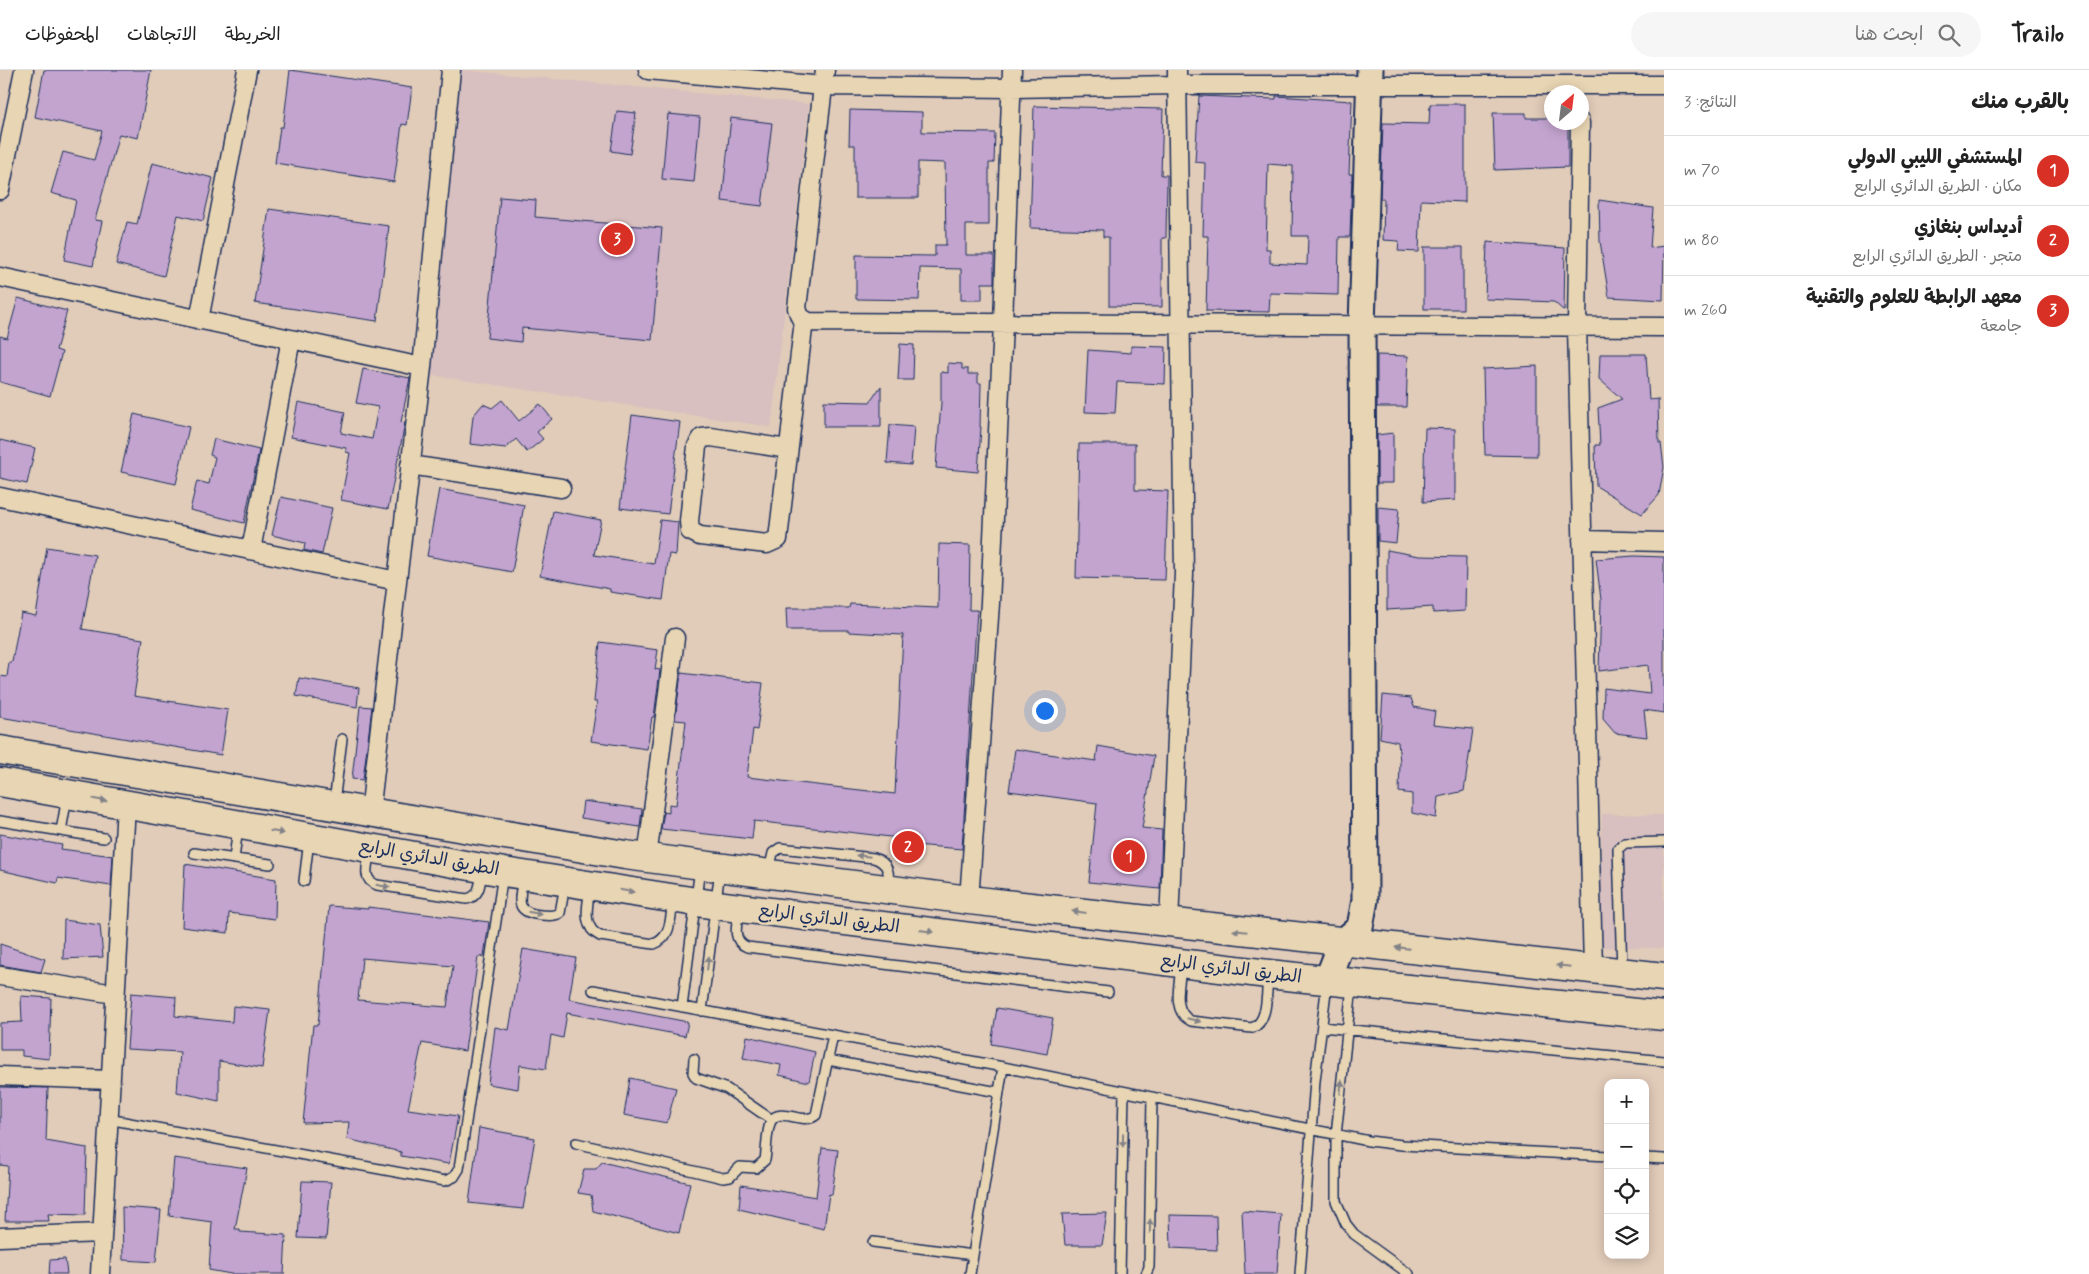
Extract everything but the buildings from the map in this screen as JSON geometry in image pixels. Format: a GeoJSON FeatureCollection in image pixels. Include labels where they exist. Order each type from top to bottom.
{"type":"FeatureCollection","features":[{"type":"Feature","properties":{"kind":"main road"},"geometry":{"type":"LineString","coordinates":[[1340,982],[1342,942],[1360,927],[1365,900],[1362,326],[1370,78]]}},
{"type":"Feature","properties":{"kind":"main road","name":"الطريق الدائري الرابع"},"geometry":{"type":"LineString","coordinates":[[0,750],[647,858],[969,900],[1664,977]]}},
{"type":"Feature","properties":{"kind":"main road","name":"الطريق الدائري الرابع"},"geometry":{"type":"LineString","coordinates":[[0,782],[503,871],[706,903],[1268,974],[1664,1016]]}},
{"type":"Feature","properties":{"kind":"street"},"geometry":{"type":"LineString","coordinates":[[0,190],[24,70]]}},
{"type":"Feature","properties":{"kind":"street"},"geometry":{"type":"LineString","coordinates":[[199,320],[247,70]]}},
{"type":"Feature","properties":{"kind":"street"},"geometry":{"type":"LineString","coordinates":[[370,813],[422,367],[451,70]]}},
{"type":"Feature","properties":{"kind":"street"},"geometry":{"type":"LineString","coordinates":[[648,70],[824,78],[1370,78],[1544,87]]}},
{"type":"Feature","properties":{"kind":"street"},"geometry":{"type":"LineString","coordinates":[[788,449],[711,437],[702,438],[697,446],[688,521],[690,531],[694,534],[710,537],[767,544],[775,542],[779,535],[804,320],[797,308],[824,78]]}},
{"type":"Feature","properties":{"kind":"street"},"geometry":{"type":"LineString","coordinates":[[1169,923],[1184,574],[1182,325],[1177,78]]}},
{"type":"Feature","properties":{"kind":"street"},"geometry":{"type":"LineString","coordinates":[[969,900],[990,603],[1004,324],[1012,79]]}},
{"type":"Feature","properties":{"kind":"street"},"geometry":{"type":"LineString","coordinates":[[1589,89],[1664,85]]}},
{"type":"Feature","properties":{"kind":"street"},"geometry":{"type":"LineString","coordinates":[[1580,130],[1577,327],[1593,969]]}},
{"type":"Feature","properties":{"kind":"street"},"geometry":{"type":"LineString","coordinates":[[0,277],[422,367]]}},
{"type":"Feature","properties":{"kind":"street"},"geometry":{"type":"LineString","coordinates":[[804,320],[813,323],[1664,327]]}},
{"type":"Feature","properties":{"kind":"street"},"geometry":{"type":"LineString","coordinates":[[251,550],[291,339]]}},
{"type":"Feature","properties":{"kind":"street"},"geometry":{"type":"LineString","coordinates":[[410,465],[560,488]]}},
{"type":"Feature","properties":{"kind":"street"},"geometry":{"type":"LineString","coordinates":[[0,497],[397,581]]}},
{"type":"Feature","properties":{"kind":"street"},"geometry":{"type":"LineString","coordinates":[[1582,540],[1664,542]]}},
{"type":"Feature","properties":{"kind":"street"},"geometry":{"type":"LineString","coordinates":[[647,858],[675,638]]}},
{"type":"Feature","properties":{"kind":"street"},"geometry":{"type":"LineString","coordinates":[[100,1274],[126,805]]}},
{"type":"Feature","properties":{"kind":"street"},"geometry":{"type":"LineString","coordinates":[[0,976],[115,994]]}},
{"type":"Feature","properties":{"kind":"street"},"geometry":{"type":"LineString","coordinates":[[0,1076],[110,1080]]}},
{"type":"Feature","properties":{"kind":"street"},"geometry":{"type":"LineString","coordinates":[[0,1237],[101,1233]]}},
{"type":"Feature","properties":{"kind":"lane"},"geometry":{"type":"LineString","coordinates":[[333,807],[342,739]]}},
{"type":"Feature","properties":{"kind":"lane"},"geometry":{"type":"LineString","coordinates":[[61,831],[67,794]]}},
{"type":"Feature","properties":{"kind":"lane"},"geometry":{"type":"LineString","coordinates":[[0,821],[104,838]]}},
{"type":"Feature","properties":{"kind":"lane"},"geometry":{"type":"LineString","coordinates":[[234,859],[238,825]]}},
{"type":"Feature","properties":{"kind":"lane"},"geometry":{"type":"LineString","coordinates":[[304,881],[310,837]]}},
{"type":"Feature","properties":{"kind":"lane"},"geometry":{"type":"LineString","coordinates":[[1622,972],[1618,849],[1626,842],[1664,842]]}},
{"type":"Feature","properties":{"kind":"lane"},"geometry":{"type":"LineString","coordinates":[[194,853],[270,864]]}},
{"type":"Feature","properties":{"kind":"lane"},"geometry":{"type":"LineString","coordinates":[[702,1011],[706,903],[710,866]]}},
{"type":"Feature","properties":{"kind":"lane"},"geometry":{"type":"LineString","coordinates":[[682,1007],[706,903],[710,866]]}},
{"type":"Feature","properties":{"kind":"lane"},"geometry":{"type":"LineString","coordinates":[[503,871],[523,910],[529,913],[554,916],[560,913],[578,883]]}},
{"type":"Feature","properties":{"kind":"lane"},"geometry":{"type":"LineString","coordinates":[[108,1120],[445,1181],[454,1177],[459,1168],[503,871]]}},
{"type":"Feature","properties":{"kind":"lane"},"geometry":{"type":"LineString","coordinates":[[578,883],[588,924],[595,934],[600,936],[654,944],[659,942],[706,903]]}},
{"type":"Feature","properties":{"kind":"lane"},"geometry":{"type":"LineString","coordinates":[[706,903],[736,934],[740,944],[747,947],[1108,992]]}},
{"type":"Feature","properties":{"kind":"lane"},"geometry":{"type":"LineString","coordinates":[[1182,963],[1178,1006],[1182,1015],[1191,1020],[1235,1026],[1252,1028],[1260,1024],[1264,1015],[1268,974]]}},
{"type":"Feature","properties":{"kind":"lane"},"geometry":{"type":"LineString","coordinates":[[1300,1274],[1311,1130],[1322,1027],[1340,982]]}},
{"type":"Feature","properties":{"kind":"lane"},"geometry":{"type":"LineString","coordinates":[[1340,982],[1347,1030],[1336,1135],[1336,1201],[1340,1213],[1354,1234],[1409,1274]]}},
{"type":"Feature","properties":{"kind":"lane"},"geometry":{"type":"LineString","coordinates":[[593,990],[1002,1067],[1336,1135],[1402,1145],[1604,1156]]}},
{"type":"Feature","properties":{"kind":"lane"},"geometry":{"type":"LineString","coordinates":[[1322,1027],[1664,1062]]}},
{"type":"Feature","properties":{"kind":"lane"},"geometry":{"type":"LineString","coordinates":[[576,1142],[727,1178],[740,1167],[756,1168],[763,1163],[772,1120],[781,1115],[809,1119],[816,1115],[833,1035]]}},
{"type":"Feature","properties":{"kind":"lane"},"geometry":{"type":"LineString","coordinates":[[694,1058],[693,1073],[696,1078],[727,1089],[772,1120]]}},
{"type":"Feature","properties":{"kind":"lane"},"geometry":{"type":"LineString","coordinates":[[828,1060],[998,1092]]}},
{"type":"Feature","properties":{"kind":"lane"},"geometry":{"type":"LineString","coordinates":[[970,1274],[1002,1067]]}},
{"type":"Feature","properties":{"kind":"lane"},"geometry":{"type":"LineString","coordinates":[[1120,1274],[1124,1092]]}},
{"type":"Feature","properties":{"kind":"lane"},"geometry":{"type":"LineString","coordinates":[[1146,1274],[1149,1267],[1152,1097]]}},
{"type":"Feature","properties":{"kind":"lane"},"geometry":{"type":"LineString","coordinates":[[1649,1158],[1664,1159]]}},
{"type":"Feature","properties":{"kind":"lane"},"geometry":{"type":"LineString","coordinates":[[872,1242],[973,1255]]}},
{"type":"Feature","properties":{"kind":"shaded area"},"geometry":{"type":"Polygon","coordinates":[[[461,70],[809,104],[771,427],[424,374],[461,70]]]}},
{"type":"Feature","properties":{"kind":"shaded area"},"geometry":{"type":"Polygon","coordinates":[[[1602,814],[1664,815],[1664,948],[1600,947],[1602,814]]]}},
{"type":"Feature","properties":{"kind":"place","name":"معهد الرابطة للعلوم والتقنية"},"geometry":{"type":"Point","coordinates":[617,239]}},
{"type":"Feature","properties":{"kind":"place","name":"أديداس بنغازي"},"geometry":{"type":"Point","coordinates":[908,847]}},
{"type":"Feature","properties":{"kind":"place","name":"المستشفي الليبي الدولي"},"geometry":{"type":"Point","coordinates":[1129,856]}}]}
